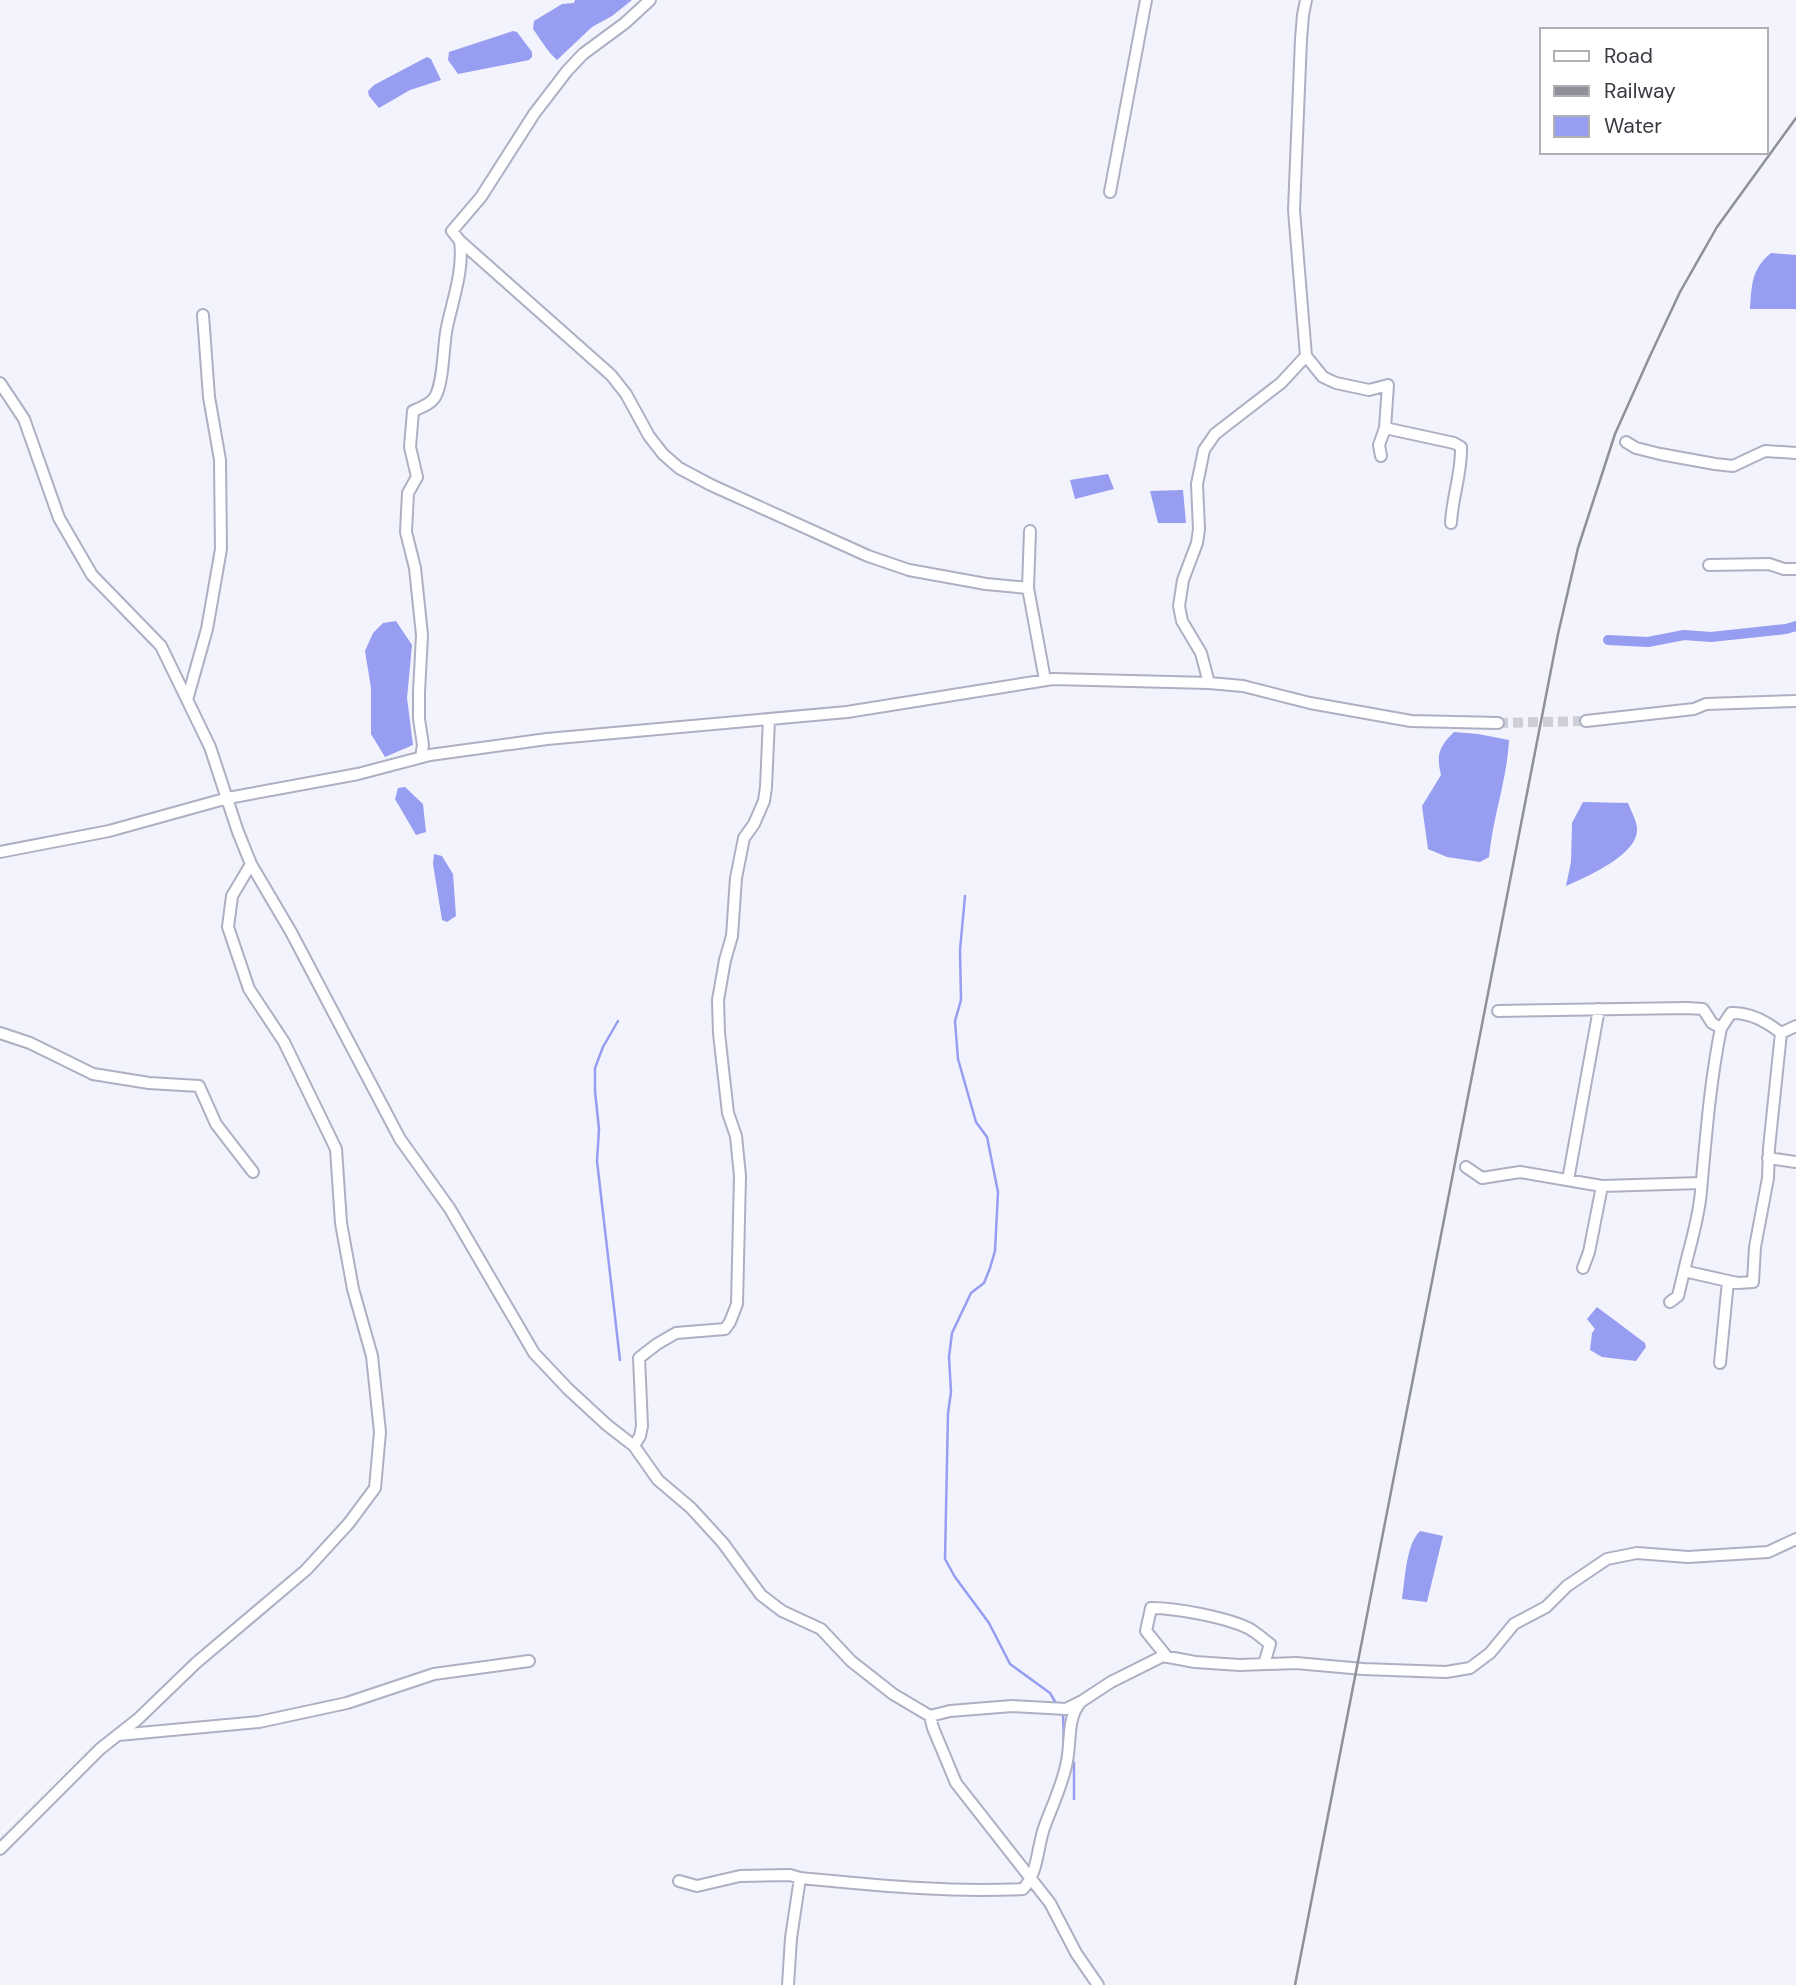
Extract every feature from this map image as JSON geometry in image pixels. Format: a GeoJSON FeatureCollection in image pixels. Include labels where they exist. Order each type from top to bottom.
{"type":"FeatureCollection","features":[{"type":"Feature","properties":{"kind":"street"},"geometry":{"type":"LineString","coordinates":[[650,0],[625,23],[583,54],[554,87],[481,197],[452,231],[611,375],[626,394],[649,436],[679,468],[711,485],[878,559],[909,570],[986,584],[1028,588]]}},
{"type":"Feature","properties":{"kind":"street"},"geometry":{"type":"LineString","coordinates":[[1110,192],[1146,0]]}},
{"type":"Feature","properties":{"kind":"street"},"geometry":{"type":"LineString","coordinates":[[1306,0],[1301,39],[1294,211],[1306,356],[1323,377],[1336,383],[1368,390],[1388,385],[1385,428],[1379,444],[1381,456]]}},
{"type":"Feature","properties":{"kind":"street"},"geometry":{"type":"LineString","coordinates":[[421,757],[423,745],[419,692],[422,635],[415,568],[406,532],[408,492],[417,477],[410,447],[413,411],[435,398],[438,387],[461,254],[460,241]]}},
{"type":"Feature","properties":{"kind":"street"},"geometry":{"type":"LineString","coordinates":[[187,700],[207,629],[221,550],[220,460],[209,397],[203,315]]}},
{"type":"Feature","properties":{"kind":"street"},"geometry":{"type":"LineString","coordinates":[[1209,683],[1201,653],[1182,621],[1179,606],[1182,580],[1197,543],[1197,484],[1204,450],[1215,434],[1281,383],[1306,356]]}},
{"type":"Feature","properties":{"kind":"street"},"geometry":{"type":"LineString","coordinates":[[0,383],[23,419],[59,518],[92,575],[161,646],[210,747],[251,864],[291,932],[400,1139],[450,1209],[534,1353],[568,1390],[634,1446],[658,1480],[691,1508],[723,1543],[761,1595],[782,1611],[821,1629],[851,1661],[893,1694],[929,1716],[956,1783],[1049,1903],[1076,1953],[1098,1985]]}},
{"type":"Feature","properties":{"kind":"street"},"geometry":{"type":"LineString","coordinates":[[1385,428],[1454,443],[1461,447],[1451,523]]}},
{"type":"Feature","properties":{"kind":"street"},"geometry":{"type":"LineString","coordinates":[[1626,442],[1636,448],[1660,454],[1733,466],[1765,451],[1796,453]]}},
{"type":"Feature","properties":{"kind":"street"},"geometry":{"type":"LineString","coordinates":[[1030,531],[1028,588],[1045,680]]}},
{"type":"Feature","properties":{"kind":"street"},"geometry":{"type":"LineString","coordinates":[[1709,565],[1769,564],[1784,569],[1796,569]]}},
{"type":"Feature","properties":{"kind":"street"},"geometry":{"type":"LineString","coordinates":[[0,852],[109,831],[228,798],[358,774],[421,757],[547,739],[847,712],[1053,679],[1243,686],[1310,703],[1410,721],[1497,723]]}},
{"type":"Feature","properties":{"kind":"street"},"geometry":{"type":"LineString","coordinates":[[1586,721],[1694,709],[1706,704],[1796,701]]}},
{"type":"Feature","properties":{"kind":"street"},"geometry":{"type":"LineString","coordinates":[[634,1446],[642,1426],[639,1358],[676,1332],[724,1329],[734,1315],[738,1297],[738,1163],[736,1136],[728,1113],[724,1080],[719,1000],[732,936],[736,878],[744,838],[754,824],[764,801],[769,719]]}},
{"type":"Feature","properties":{"kind":"street"},"geometry":{"type":"LineString","coordinates":[[0,1849],[100,1749],[138,1719],[196,1663],[306,1570],[349,1523],[375,1488],[380,1432],[372,1356],[353,1289],[344,1236],[336,1149],[284,1042],[250,989],[228,927],[232,896],[251,864]]}},
{"type":"Feature","properties":{"kind":"street"},"geometry":{"type":"LineString","coordinates":[[1498,1011],[1655,1007],[1703,1009],[1712,1023],[1721,1028]]}},
{"type":"Feature","properties":{"kind":"street"},"geometry":{"type":"LineString","coordinates":[[1568,1180],[1599,1009]]}},
{"type":"Feature","properties":{"kind":"street"},"geometry":{"type":"LineString","coordinates":[[1670,1302],[1678,1296],[1695,1225],[1708,1103],[1721,1028],[1731,1013],[1740,1013],[1755,1016],[1781,1033]]}},
{"type":"Feature","properties":{"kind":"street"},"geometry":{"type":"LineString","coordinates":[[1781,1033],[1796,1026]]}},
{"type":"Feature","properties":{"kind":"street"},"geometry":{"type":"LineString","coordinates":[[0,1033],[30,1043],[93,1074],[149,1083],[199,1086],[216,1124],[253,1172]]}},
{"type":"Feature","properties":{"kind":"street"},"geometry":{"type":"LineString","coordinates":[[1684,1271],[1738,1283],[1754,1282],[1755,1247],[1763,1212],[1781,1033]]}},
{"type":"Feature","properties":{"kind":"street"},"geometry":{"type":"LineString","coordinates":[[1768,1158],[1796,1162]]}},
{"type":"Feature","properties":{"kind":"street"},"geometry":{"type":"LineString","coordinates":[[1466,1167],[1482,1178],[1520,1172],[1602,1186],[1701,1183]]}},
{"type":"Feature","properties":{"kind":"street"},"geometry":{"type":"LineString","coordinates":[[1583,1268],[1589,1252],[1602,1186]]}},
{"type":"Feature","properties":{"kind":"street"},"geometry":{"type":"LineString","coordinates":[[1720,1363],[1728,1281]]}},
{"type":"Feature","properties":{"kind":"street"},"geometry":{"type":"LineString","coordinates":[[929,1716],[950,1711],[1012,1706],[1061,1708],[1082,1700],[1163,1656],[1195,1662],[1240,1665],[1296,1663],[1446,1672],[1470,1668],[1490,1653],[1514,1625],[1546,1607],[1567,1587],[1607,1559],[1637,1553],[1688,1557],[1768,1552],[1796,1539]]}},
{"type":"Feature","properties":{"kind":"street"},"geometry":{"type":"LineString","coordinates":[[1167,1657],[1146,1631],[1151,1608],[1171,1608],[1249,1628],[1270,1644],[1264,1664]]}},
{"type":"Feature","properties":{"kind":"street"},"geometry":{"type":"LineString","coordinates":[[118,1735],[259,1722],[347,1703],[434,1674],[529,1661]]}},
{"type":"Feature","properties":{"kind":"street"},"geometry":{"type":"LineString","coordinates":[[679,1881],[697,1886],[740,1876],[790,1875],[931,1888],[992,1891],[1023,1889],[1032,1880],[1044,1827],[1054,1806],[1068,1755],[1071,1721],[1082,1700]]}},
{"type":"Feature","properties":{"kind":"street"},"geometry":{"type":"LineString","coordinates":[[788,1985],[791,1938],[800,1878]]}},
{"type":"Feature","properties":{"kind":"water"},"geometry":{"type":"Polygon","coordinates":[[[575,0],[632,0],[592,27],[557,60],[533,29],[534,21],[562,4],[574,3],[575,0]]]}},
{"type":"Feature","properties":{"kind":"water"},"geometry":{"type":"Polygon","coordinates":[[[517,32],[532,52],[529,60],[458,74],[448,60],[449,52],[517,32]]]}},
{"type":"Feature","properties":{"kind":"water"},"geometry":{"type":"Polygon","coordinates":[[[427,57],[431,59],[441,80],[410,90],[379,108],[368,91],[374,85],[427,57]]]}},
{"type":"Feature","properties":{"kind":"water"},"geometry":{"type":"Polygon","coordinates":[[[1771,253],[1796,255],[1796,309],[1750,309],[1756,272],[1771,253]]]}},
{"type":"Feature","properties":{"kind":"water"},"geometry":{"type":"Polygon","coordinates":[[[1108,474],[1114,489],[1075,499],[1070,480],[1108,474]]]}},
{"type":"Feature","properties":{"kind":"water"},"geometry":{"type":"Polygon","coordinates":[[[1183,490],[1186,523],[1158,523],[1150,491],[1183,490]]]}},
{"type":"Feature","properties":{"kind":"water"},"geometry":{"type":"Polygon","coordinates":[[[396,621],[412,645],[407,698],[413,745],[385,757],[371,734],[371,688],[365,651],[373,633],[383,623],[396,621]]]}},
{"type":"Feature","properties":{"kind":"water"},"geometry":{"type":"Polygon","coordinates":[[[1454,732],[1509,740],[1489,857],[1480,862],[1447,857],[1428,849],[1422,806],[1441,775],[1439,756],[1445,742],[1454,732]]]}},
{"type":"Feature","properties":{"kind":"water"},"geometry":{"type":"Polygon","coordinates":[[[405,787],[423,804],[426,832],[416,835],[395,799],[398,788],[405,787]]]}},
{"type":"Feature","properties":{"kind":"water"},"geometry":{"type":"Polygon","coordinates":[[[1583,802],[1628,803],[1637,829],[1635,839],[1629,848],[1609,864],[1566,886],[1571,862],[1572,823],[1583,802]]]}},
{"type":"Feature","properties":{"kind":"water"},"geometry":{"type":"Polygon","coordinates":[[[434,854],[442,856],[453,874],[456,916],[447,922],[442,920],[433,864],[434,854]]]}},
{"type":"Feature","properties":{"kind":"water"},"geometry":{"type":"Polygon","coordinates":[[[1597,1307],[1645,1343],[1646,1347],[1636,1361],[1602,1357],[1590,1350],[1595,1329],[1587,1319],[1597,1307]]]}},
{"type":"Feature","properties":{"kind":"water"},"geometry":{"type":"Polygon","coordinates":[[[1420,1531],[1443,1536],[1427,1602],[1402,1599],[1409,1553],[1420,1531]]]}},
{"type":"Feature","properties":{"kind":"waterway"},"geometry":{"type":"LineString","coordinates":[[1608,640],[1648,642],[1684,635],[1711,637],[1796,626]]}},
{"type":"Feature","properties":{"kind":"waterway"},"geometry":{"type":"LineString","coordinates":[[965,896],[960,950],[961,1000],[955,1021],[958,1059],[976,1122],[987,1137],[998,1192],[995,1251],[990,1268],[984,1283],[971,1293],[952,1333],[949,1357],[951,1392],[948,1413],[945,1559],[989,1623],[1010,1664],[1050,1693],[1057,1705]]}},
{"type":"Feature","properties":{"kind":"waterway"},"geometry":{"type":"LineString","coordinates":[[618,1021],[595,1068],[595,1091],[599,1129],[597,1161],[620,1360]]}},
{"type":"Feature","properties":{"kind":"waterway"},"geometry":{"type":"LineString","coordinates":[[1063,1713],[1064,1745]]}},
{"type":"Feature","properties":{"kind":"waterway"},"geometry":{"type":"LineString","coordinates":[[1072,1760],[1074,1799]]}},
{"type":"Feature","properties":{"kind":"tunnel"},"geometry":{"type":"LineString","coordinates":[[1498,723],[1586,721]]}},
{"type":"Feature","properties":{"kind":"railway"},"geometry":{"type":"LineString","coordinates":[[1295,1985],[1558,634],[1578,548],[1615,434],[1680,292],[1717,227],[1796,118]]}}]}
